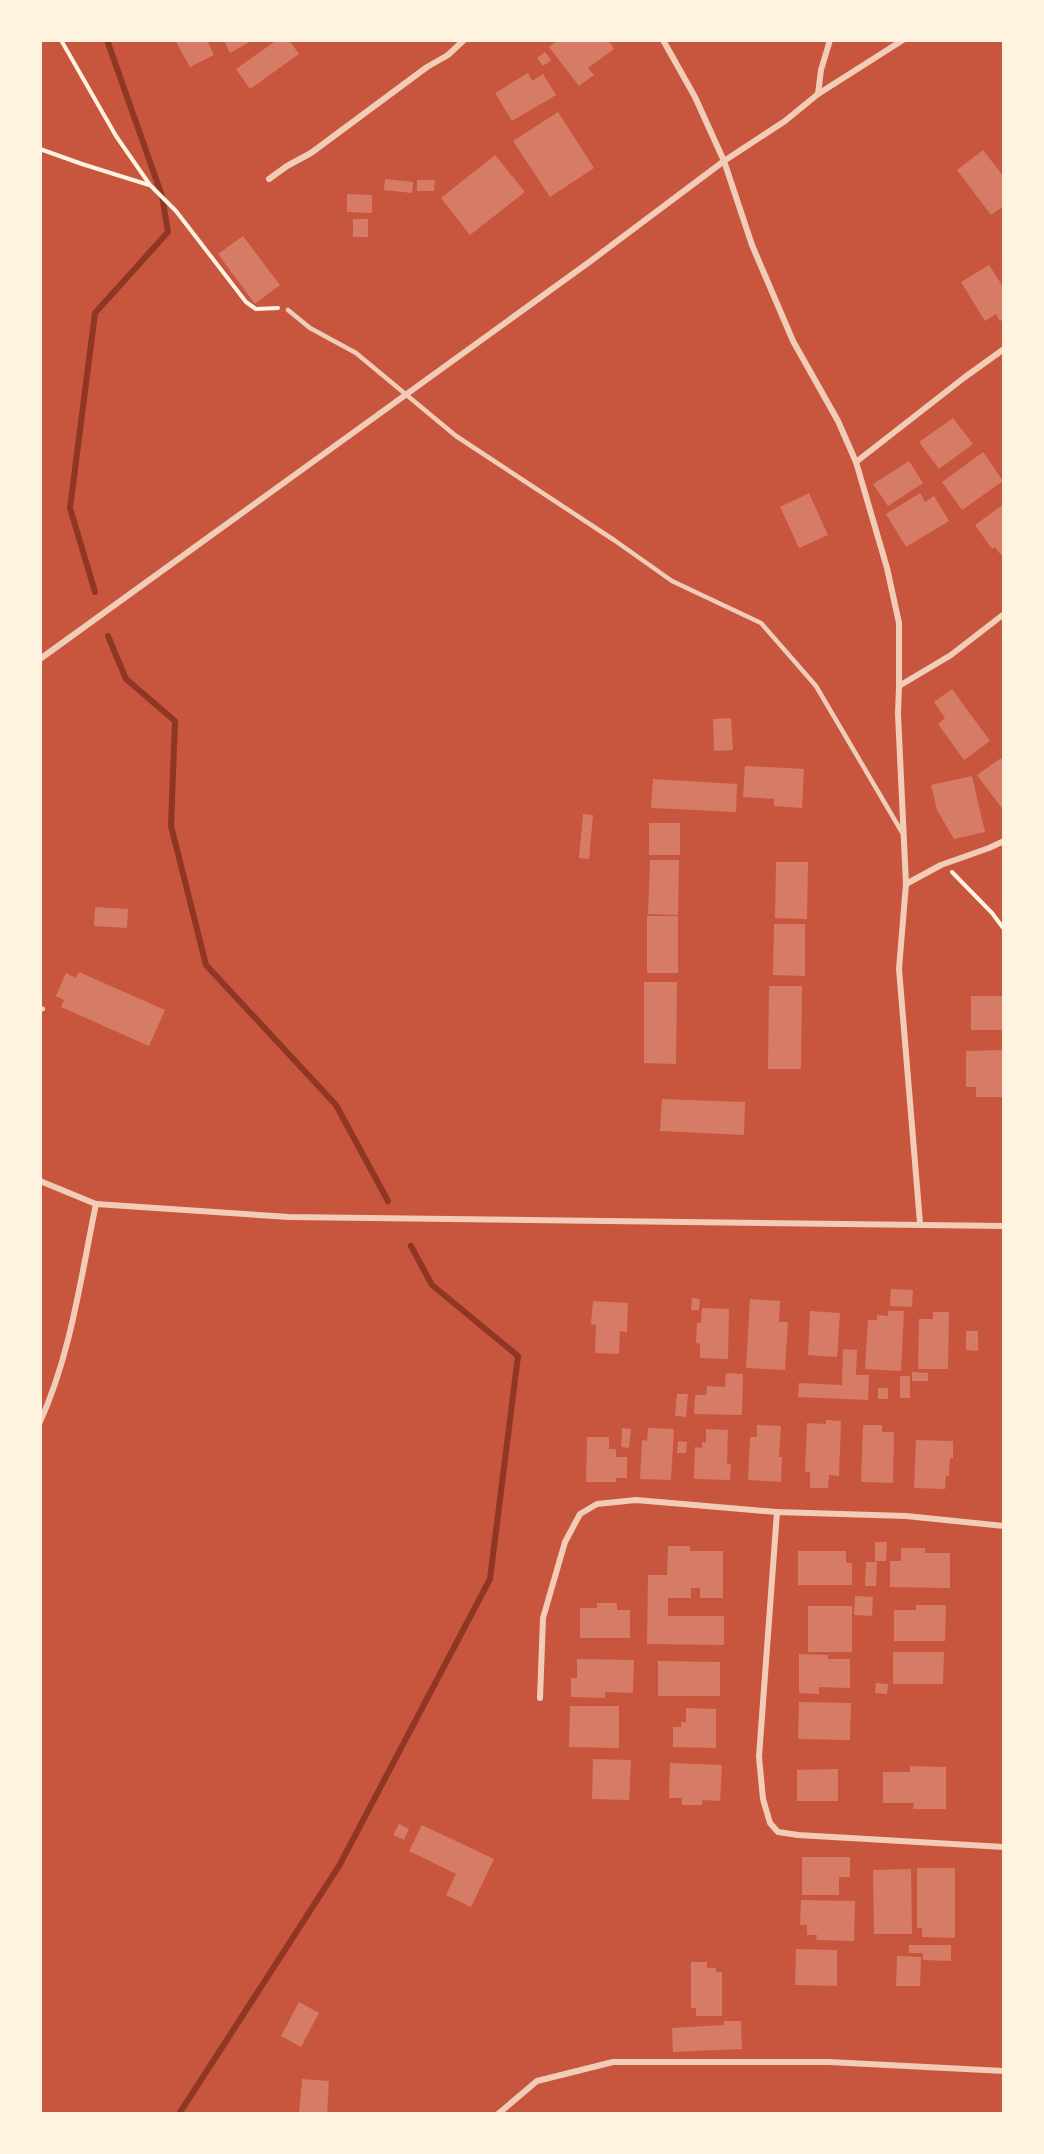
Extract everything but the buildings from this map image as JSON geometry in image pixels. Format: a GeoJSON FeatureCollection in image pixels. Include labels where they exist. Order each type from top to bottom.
{"type":"FeatureCollection","features":[{"type":"Feature","properties":{"kind":"street"},"geometry":{"type":"LineString","coordinates":[[269,178],[310,153],[427,67],[448,55],[464,40]]}},
{"type":"Feature","properties":{"kind":"street"},"geometry":{"type":"LineString","coordinates":[[663,40],[695,97],[724,161],[752,245],[793,341],[838,421],[856,462],[887,568],[899,623],[898,714],[906,884],[899,969],[920,1223]]}},
{"type":"Feature","properties":{"kind":"street"},"geometry":{"type":"LineString","coordinates":[[818,94],[821,70],[830,40]]}},
{"type":"Feature","properties":{"kind":"street"},"geometry":{"type":"LineString","coordinates":[[40,659],[724,161],[785,121],[818,94],[903,40]]}},
{"type":"Feature","properties":{"kind":"street"},"geometry":{"type":"LineString","coordinates":[[856,462],[1004,349]]}},
{"type":"Feature","properties":{"kind":"street"},"geometry":{"type":"LineString","coordinates":[[899,686],[951,655],[1004,614]]}},
{"type":"Feature","properties":{"kind":"street"},"geometry":{"type":"LineString","coordinates":[[906,884],[941,865],[1004,841]]}},
{"type":"Feature","properties":{"kind":"street"},"geometry":{"type":"LineString","coordinates":[[40,1181],[96,1204],[289,1217],[920,1223],[1004,1226]]}},
{"type":"Feature","properties":{"kind":"street"},"geometry":{"type":"LineString","coordinates":[[40,1422],[49,1403],[69,1334],[96,1204]]}},
{"type":"Feature","properties":{"kind":"street"},"geometry":{"type":"LineString","coordinates":[[540,1698],[543,1618],[565,1542],[580,1514],[597,1504],[636,1500],[777,1512],[906,1516],[1004,1526]]}},
{"type":"Feature","properties":{"kind":"street"},"geometry":{"type":"LineString","coordinates":[[777,1512],[759,1757],[763,1799],[770,1823],[778,1832],[798,1835],[1004,1847]]}},
{"type":"Feature","properties":{"kind":"street"},"geometry":{"type":"LineString","coordinates":[[498,2114],[537,2081],[613,2062],[829,2062],[1004,2071]]}},
{"type":"Feature","properties":{"kind":"lane"},"geometry":{"type":"LineString","coordinates":[[288,310],[309,328],[356,353],[456,436],[672,581],[761,623],[816,686],[904,836]]}},
{"type":"Feature","properties":{"kind":"path"},"geometry":{"type":"LineString","coordinates":[[61,40],[104,116],[150,185],[176,212],[246,302],[256,309],[288,310]]}},
{"type":"Feature","properties":{"kind":"path"},"geometry":{"type":"LineString","coordinates":[[40,149],[150,185]]}},
{"type":"Feature","properties":{"kind":"path"},"geometry":{"type":"LineString","coordinates":[[941,865],[992,913],[1004,929]]}},
{"type":"Feature","properties":{"kind":"waterway"},"geometry":{"type":"LineString","coordinates":[[95,592],[70,508],[95,313],[168,232],[162,196],[107,40]]}},
{"type":"Feature","properties":{"kind":"waterway"},"geometry":{"type":"LineString","coordinates":[[108,636],[126,679],[175,721],[171,826],[206,965],[336,1105],[388,1201]]}},
{"type":"Feature","properties":{"kind":"waterway"},"geometry":{"type":"LineString","coordinates":[[179,2114],[339,1866],[490,1579],[518,1356],[432,1285],[411,1246]]}}]}
